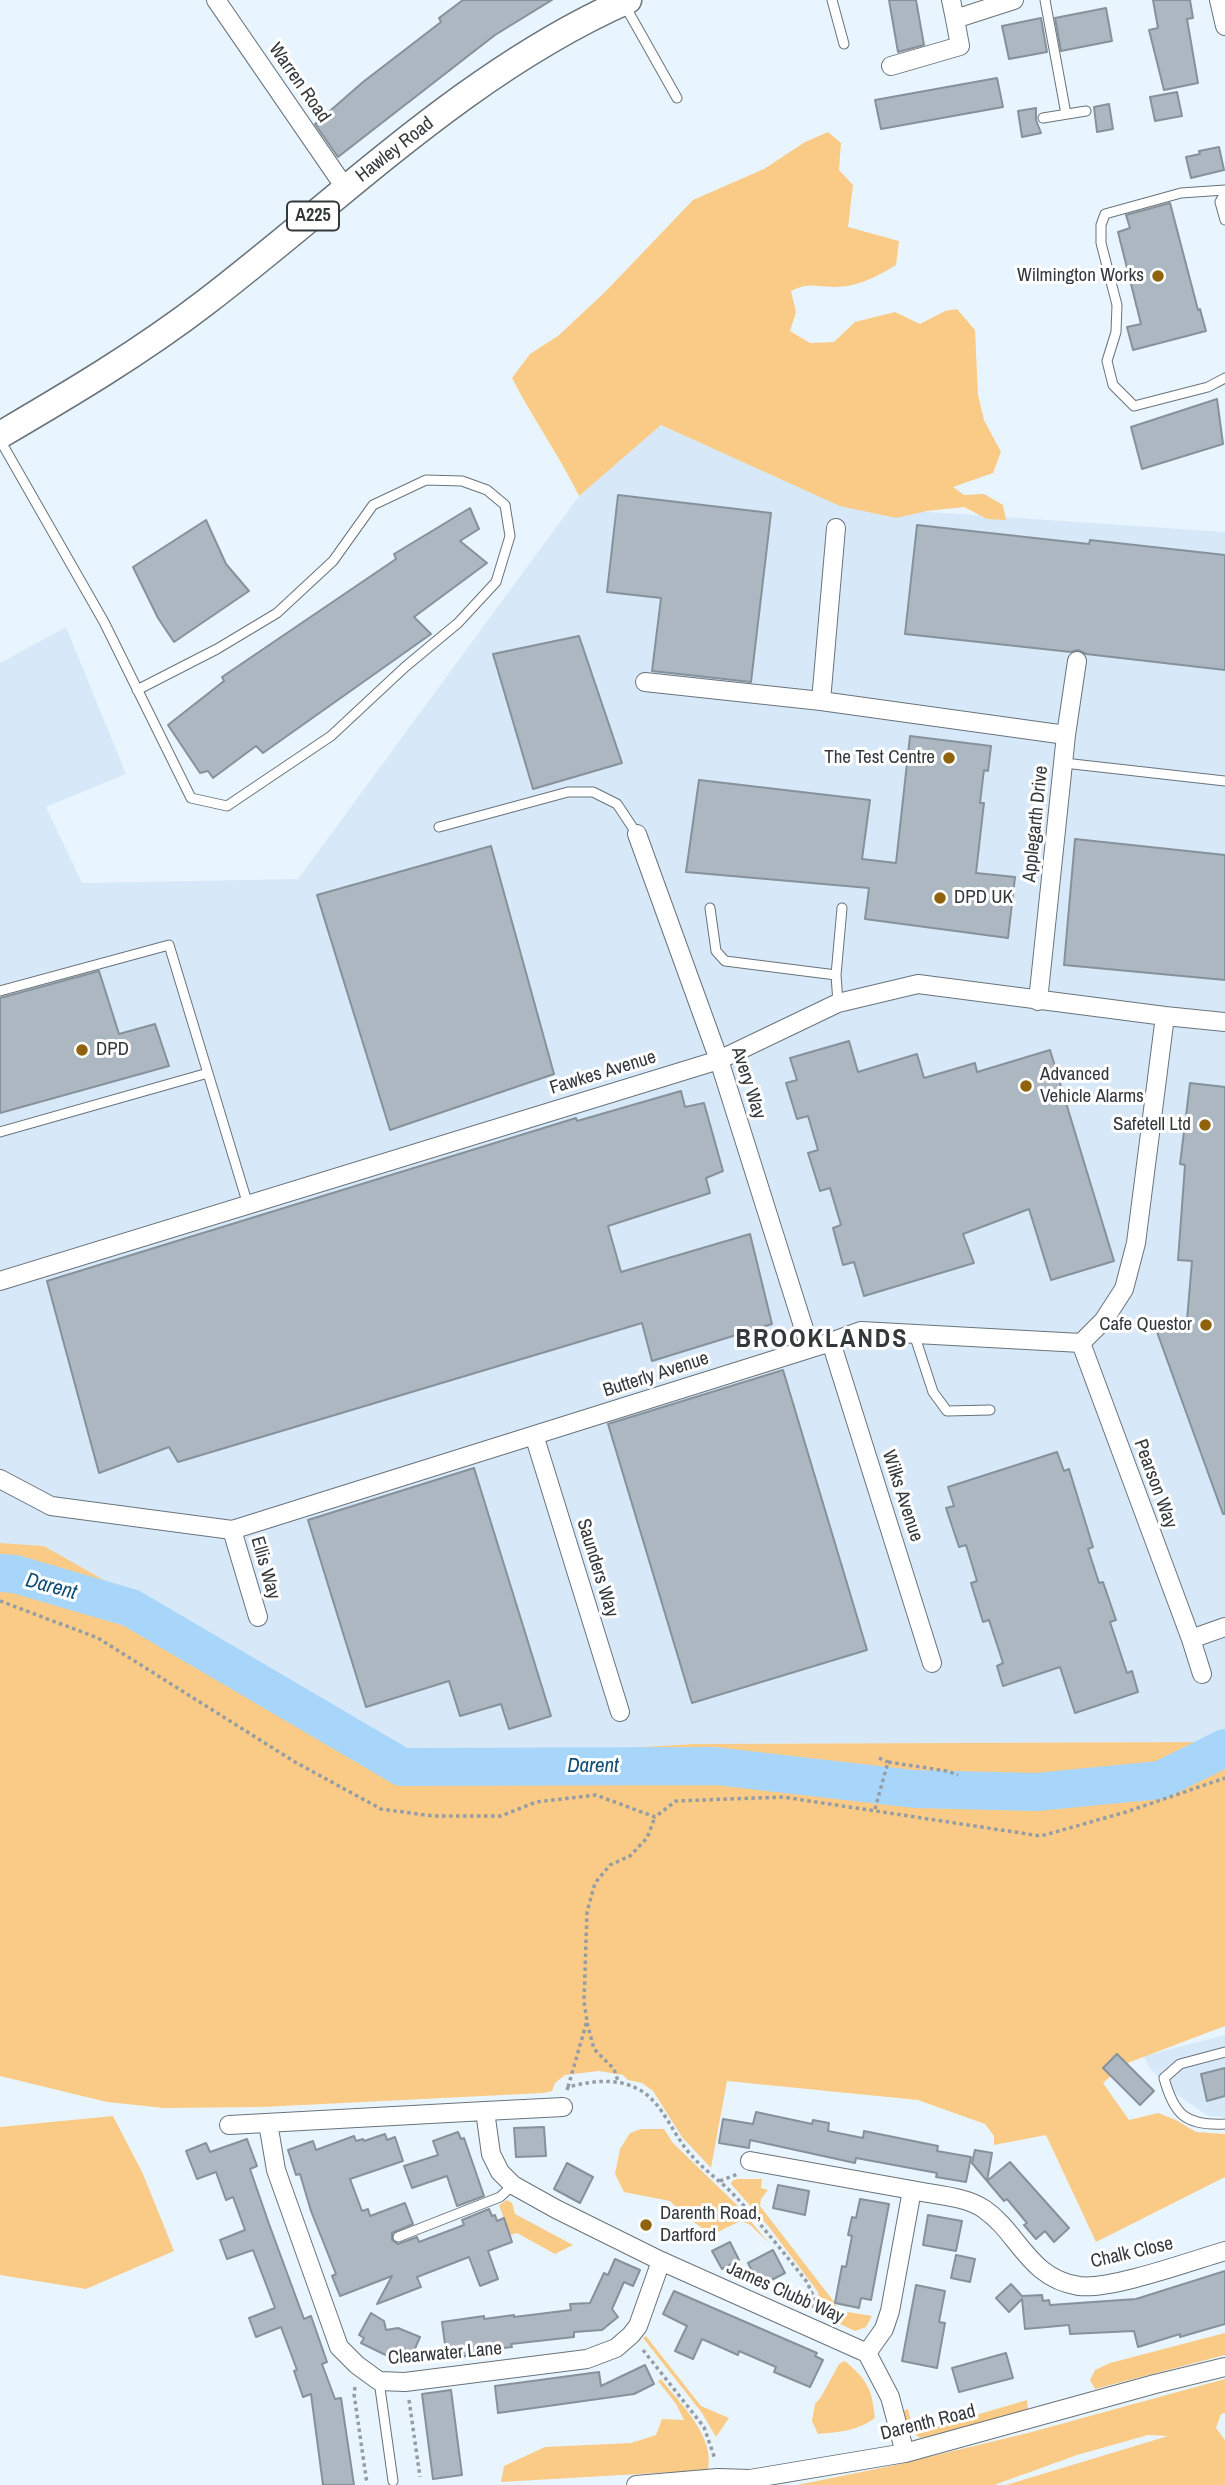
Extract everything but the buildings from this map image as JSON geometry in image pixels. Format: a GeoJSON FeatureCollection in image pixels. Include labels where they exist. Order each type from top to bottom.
{"type":"FeatureCollection","features":[{"type":"Feature","properties":{"kind":"main road","name":"Hawley Road"},"geometry":{"type":"LineString","coordinates":[[0,435],[82,387],[204,304],[485,80],[575,25],[625,1]]}},
{"type":"Feature","properties":{"kind":"street","name":"Warren Road"},"geometry":{"type":"LineString","coordinates":[[216,0],[346,189]]}},
{"type":"Feature","properties":{"kind":"street"},"geometry":{"type":"LineString","coordinates":[[891,66],[960,46],[951,0]]}},
{"type":"Feature","properties":{"kind":"street"},"geometry":{"type":"LineString","coordinates":[[955,19],[1014,0]]}},
{"type":"Feature","properties":{"kind":"street"},"geometry":{"type":"LineString","coordinates":[[1219,0],[1225,26]]}},
{"type":"Feature","properties":{"kind":"street"},"geometry":{"type":"LineString","coordinates":[[821,701],[836,528]]}},
{"type":"Feature","properties":{"kind":"street","name":"Applegarth Drive"},"geometry":{"type":"LineString","coordinates":[[1038,1000],[1066,735],[1077,661]]}},
{"type":"Feature","properties":{"kind":"street"},"geometry":{"type":"LineString","coordinates":[[645,682],[821,701],[1066,735]]}},
{"type":"Feature","properties":{"kind":"street","name":"Avery Way"},"geometry":{"type":"LineString","coordinates":[[637,834],[719,1060],[810,1348]]}},
{"type":"Feature","properties":{"kind":"street","name":"Fawkes Avenue"},"geometry":{"type":"LineString","coordinates":[[0,1281],[719,1060],[838,1003],[918,984],[1225,1022]]}},
{"type":"Feature","properties":{"kind":"street"},"geometry":{"type":"LineString","coordinates":[[1081,1343],[1104,1320],[1124,1289],[1136,1243],[1165,1016]]}},
{"type":"Feature","properties":{"kind":"street","name":"Butterly Avenue"},"geometry":{"type":"LineString","coordinates":[[0,1479],[51,1506],[232,1530],[861,1331],[1081,1343]]}},
{"type":"Feature","properties":{"kind":"street","name":"Wilks Avenue"},"geometry":{"type":"LineString","coordinates":[[831,1342],[932,1663]]}},
{"type":"Feature","properties":{"kind":"street","name":"Pearson Way"},"geometry":{"type":"LineString","coordinates":[[1081,1343],[1202,1674]]}},
{"type":"Feature","properties":{"kind":"street","name":"Saunders Way"},"geometry":{"type":"LineString","coordinates":[[534,1435],[620,1712]]}},
{"type":"Feature","properties":{"kind":"street","name":"Ellis Way"},"geometry":{"type":"LineString","coordinates":[[232,1530],[258,1617]]}},
{"type":"Feature","properties":{"kind":"street"},"geometry":{"type":"LineString","coordinates":[[1191,1639],[1225,1628]]}},
{"type":"Feature","properties":{"kind":"street"},"geometry":{"type":"LineString","coordinates":[[229,2124],[563,2107]]}},
{"type":"Feature","properties":{"kind":"street","name":"James Clubb Way"},"geometry":{"type":"LineString","coordinates":[[485,2111],[491,2154],[500,2172],[513,2185],[661,2261],[867,2353]]}},
{"type":"Feature","properties":{"kind":"street","name":"Clearwater Lane"},"geometry":{"type":"LineString","coordinates":[[268,2123],[276,2170],[339,2347],[379,2381],[407,2382],[587,2359],[616,2348],[631,2335]]}},
{"type":"Feature","properties":{"kind":"street","name":"Chalk Close"},"geometry":{"type":"LineString","coordinates":[[750,2161],[971,2203],[984,2209],[1034,2264],[1065,2282],[1080,2286],[1104,2285],[1225,2251]]}},
{"type":"Feature","properties":{"kind":"street"},"geometry":{"type":"LineString","coordinates":[[905,2453],[890,2397],[867,2353],[884,2329],[890,2311],[912,2190]]}},
{"type":"Feature","properties":{"kind":"street"},"geometry":{"type":"LineString","coordinates":[[631,2335],[638,2326],[661,2261]]}},
{"type":"Feature","properties":{"kind":"street","name":"Darenth Road"},"geometry":{"type":"LineString","coordinates":[[636,2485],[718,2478],[750,2482],[905,2453],[1225,2367]]}},
{"type":"Feature","properties":{"kind":"lane"},"geometry":{"type":"LineString","coordinates":[[832,0],[844,44]]}},
{"type":"Feature","properties":{"kind":"lane"},"geometry":{"type":"LineString","coordinates":[[1045,0],[1066,114]]}},
{"type":"Feature","properties":{"kind":"lane"},"geometry":{"type":"LineString","coordinates":[[625,1],[677,98]]}},
{"type":"Feature","properties":{"kind":"lane"},"geometry":{"type":"LineString","coordinates":[[1043,118],[1086,111]]}},
{"type":"Feature","properties":{"kind":"lane"},"geometry":{"type":"LineString","coordinates":[[1225,220],[1220,202],[1225,191],[1181,193],[1105,214],[1101,225],[1101,243],[1117,305],[1116,331],[1107,361],[1113,385],[1134,406],[1208,387],[1225,378]]}},
{"type":"Feature","properties":{"kind":"lane"},"geometry":{"type":"LineString","coordinates":[[0,440],[104,622],[137,690],[191,798],[227,806],[331,736],[458,622],[496,582],[510,536],[505,505],[487,490],[462,481],[426,480],[373,505],[333,561],[277,613],[217,649],[137,690]]}},
{"type":"Feature","properties":{"kind":"lane"},"geometry":{"type":"LineString","coordinates":[[1063,763],[1225,781]]}},
{"type":"Feature","properties":{"kind":"lane"},"geometry":{"type":"LineString","coordinates":[[439,827],[568,792],[593,792],[617,804],[637,834]]}},
{"type":"Feature","properties":{"kind":"lane"},"geometry":{"type":"LineString","coordinates":[[710,908],[716,951],[725,961],[836,975]]}},
{"type":"Feature","properties":{"kind":"lane"},"geometry":{"type":"LineString","coordinates":[[838,1003],[836,975],[842,908]]}},
{"type":"Feature","properties":{"kind":"lane"},"geometry":{"type":"LineString","coordinates":[[0,991],[169,945],[248,1205]]}},
{"type":"Feature","properties":{"kind":"lane"},"geometry":{"type":"LineString","coordinates":[[0,1132],[208,1073]]}},
{"type":"Feature","properties":{"kind":"lane"},"geometry":{"type":"LineString","coordinates":[[914,1334],[933,1392],[947,1411],[990,1410]]}},
{"type":"Feature","properties":{"kind":"lane"},"geometry":{"type":"LineString","coordinates":[[1225,2052],[1180,2064],[1164,2078],[1171,2102],[1188,2120],[1212,2125],[1225,2124]]}},
{"type":"Feature","properties":{"kind":"lane"},"geometry":{"type":"LineString","coordinates":[[398,2237],[500,2197],[513,2185]]}},
{"type":"Feature","properties":{"kind":"lane"},"geometry":{"type":"LineString","coordinates":[[379,2381],[393,2481]]}},
{"type":"Feature","properties":{"kind":"path"},"geometry":{"type":"LineString","coordinates":[[2,1601],[99,1638],[295,1762],[381,1809],[433,1816],[501,1816],[536,1802],[596,1795],[655,1817]]}},
{"type":"Feature","properties":{"kind":"path"},"geometry":{"type":"LineString","coordinates":[[879,1758],[958,1775]]}},
{"type":"Feature","properties":{"kind":"path"},"geometry":{"type":"LineString","coordinates":[[875,1810],[888,1762]]}},
{"type":"Feature","properties":{"kind":"path"},"geometry":{"type":"LineString","coordinates":[[618,2081],[614,2068],[594,2049],[587,2021],[584,2002],[587,1912],[595,1883],[610,1865],[630,1856],[647,1838],[655,1817],[676,1801],[783,1797],[1041,1836],[1126,1812],[1225,1778]]}},
{"type":"Feature","properties":{"kind":"path"},"geometry":{"type":"LineString","coordinates":[[563,2107],[587,2021]]}},
{"type":"Feature","properties":{"kind":"path"},"geometry":{"type":"LineString","coordinates":[[568,2087],[594,2081],[618,2081],[652,2097],[692,2157],[735,2196],[784,2252],[813,2294],[815,2300],[806,2324]]}},
{"type":"Feature","properties":{"kind":"path"},"geometry":{"type":"LineString","coordinates":[[631,2335],[704,2427],[713,2451],[718,2478]]}},
{"type":"Feature","properties":{"kind":"path"},"geometry":{"type":"LineString","coordinates":[[362,2369],[354,2394],[367,2484]]}},
{"type":"Feature","properties":{"kind":"path"},"geometry":{"type":"LineString","coordinates":[[407,2382],[420,2477]]}},
{"type":"Feature","properties":{"kind":"shaded area"},"geometry":{"type":"Polygon","coordinates":[[[828,132],[841,143],[839,170],[853,185],[848,227],[899,241],[896,265],[851,285],[808,286],[791,291],[796,312],[790,331],[810,343],[834,342],[855,322],[895,312],[920,324],[945,311],[957,309],[975,330],[978,395],[984,420],[1001,452],[993,473],[953,487],[964,495],[984,494],[1003,505],[1006,520],[987,519],[964,507],[896,518],[840,506],[661,425],[579,496],[512,378],[530,354],[558,336],[605,292],[693,200],[764,169],[805,142],[828,132]]]}},
{"type":"Feature","properties":{"kind":"shaded area"},"geometry":{"type":"Polygon","coordinates":[[[661,425],[842,506],[1225,532],[1225,1731],[1202,1742],[693,1744],[545,1753],[400,1748],[44,1546],[0,1543],[0,663],[66,627],[126,774],[46,807],[82,883],[298,879],[579,496],[661,425]]]}},
{"type":"Feature","properties":{"kind":"shaded area"},"geometry":{"type":"Polygon","coordinates":[[[0,1543],[44,1546],[400,1748],[545,1753],[693,1744],[1202,1742],[1225,1731],[1225,2026],[1125,2064],[1103,2083],[1129,2120],[1158,2113],[1196,2132],[1225,2134],[1225,2177],[1096,2242],[1046,2135],[994,2145],[994,2136],[985,2124],[918,2100],[727,2081],[711,2168],[682,2137],[653,2091],[623,2075],[599,2071],[565,2075],[555,2083],[552,2091],[543,2093],[263,2107],[164,2108],[107,2102],[0,2076],[0,1543]]]}},
{"type":"Feature","properties":{"kind":"shaded area"},"geometry":{"type":"Polygon","coordinates":[[[1225,2035],[1225,2117],[1208,2116],[1173,2092],[1149,2067],[1144,2056],[1225,2035]]]}},
{"type":"Feature","properties":{"kind":"shaded area"},"geometry":{"type":"Polygon","coordinates":[[[113,2116],[143,2174],[174,2251],[86,2289],[0,2275],[0,2127],[113,2116]]]}},
{"type":"Feature","properties":{"kind":"shaded area"},"geometry":{"type":"Polygon","coordinates":[[[641,2129],[664,2129],[673,2143],[737,2205],[769,2243],[749,2224],[740,2221],[712,2235],[685,2216],[670,2201],[624,2192],[615,2174],[620,2149],[630,2133],[641,2129]]]}},
{"type":"Feature","properties":{"kind":"shaded area"},"geometry":{"type":"Polygon","coordinates":[[[737,2179],[762,2179],[761,2188],[768,2190],[761,2199],[760,2206],[835,2303],[836,2310],[872,2316],[866,2327],[855,2331],[816,2313],[818,2292],[769,2227],[731,2184],[737,2179]]]}},
{"type":"Feature","properties":{"kind":"shaded area"},"geometry":{"type":"Polygon","coordinates":[[[507,2200],[512,2203],[515,2214],[573,2245],[555,2254],[517,2233],[510,2235],[499,2205],[507,2200]]]}},
{"type":"Feature","properties":{"kind":"shaded area"},"geometry":{"type":"Polygon","coordinates":[[[1225,2333],[1225,2355],[1095,2389],[1090,2380],[1095,2370],[1110,2363],[1225,2333]]]}},
{"type":"Feature","properties":{"kind":"shaded area"},"geometry":{"type":"Polygon","coordinates":[[[646,2336],[701,2406],[729,2418],[716,2437],[702,2413],[643,2338],[646,2336]]]}},
{"type":"Feature","properties":{"kind":"shaded area"},"geometry":{"type":"Polygon","coordinates":[[[845,2361],[867,2385],[875,2418],[855,2428],[818,2434],[812,2421],[815,2404],[839,2364],[845,2361]]]}},
{"type":"Feature","properties":{"kind":"shaded area"},"geometry":{"type":"Polygon","coordinates":[[[661,2379],[701,2432],[709,2457],[708,2470],[501,2482],[504,2466],[545,2447],[631,2443],[656,2435],[662,2419],[684,2420],[676,2404],[658,2381],[661,2379]]]}},
{"type":"Feature","properties":{"kind":"shaded area"},"geometry":{"type":"Polygon","coordinates":[[[1225,2379],[1225,2413],[1221,2414],[1216,2428],[1225,2440],[1225,2485],[1006,2485],[1168,2436],[1148,2435],[1077,2455],[994,2485],[797,2485],[891,2466],[1028,2433],[1225,2379]]]}},
{"type":"Feature","properties":{"kind":"shaded area"},"geometry":{"type":"Polygon","coordinates":[[[1027,2400],[1028,2409],[966,2428],[920,2438],[908,2429],[903,2411],[908,2409],[912,2425],[918,2432],[1027,2400]]]}},
{"type":"Feature","properties":{"kind":"waterway","name":"Darent"},"geometry":{"type":"LineString","coordinates":[[0,1573],[15,1574],[131,1608],[402,1767],[715,1766],[914,1789],[1036,1792],[1160,1780],[1225,1748]]}},
{"type":"Feature","properties":{"kind":"place","name":"Wilmington Works"},"geometry":{"type":"Point","coordinates":[1158,276]}},
{"type":"Feature","properties":{"kind":"place","name":"The Test Centre"},"geometry":{"type":"Point","coordinates":[949,758]}},
{"type":"Feature","properties":{"kind":"place","name":"DPD UK"},"geometry":{"type":"Point","coordinates":[940,898]}},
{"type":"Feature","properties":{"kind":"place","name":"DPD"},"geometry":{"type":"Point","coordinates":[82,1050]}},
{"type":"Feature","properties":{"kind":"place","name":"Advanced Vehicle Alarms"},"geometry":{"type":"Point","coordinates":[1026,1086]}},
{"type":"Feature","properties":{"kind":"place","name":"Safetell Ltd"},"geometry":{"type":"Point","coordinates":[1205,1125]}},
{"type":"Feature","properties":{"kind":"place","name":"Cafe Questor"},"geometry":{"type":"Point","coordinates":[1206,1325]}},
{"type":"Feature","properties":{"kind":"place","name":"Darenth Road, Dartford"},"geometry":{"type":"Point","coordinates":[646,2225]}},
{"type":"Feature","properties":{"kind":"district","name":"BROOKLANDS"},"geometry":{"type":"Point","coordinates":[822,1340]}}]}
